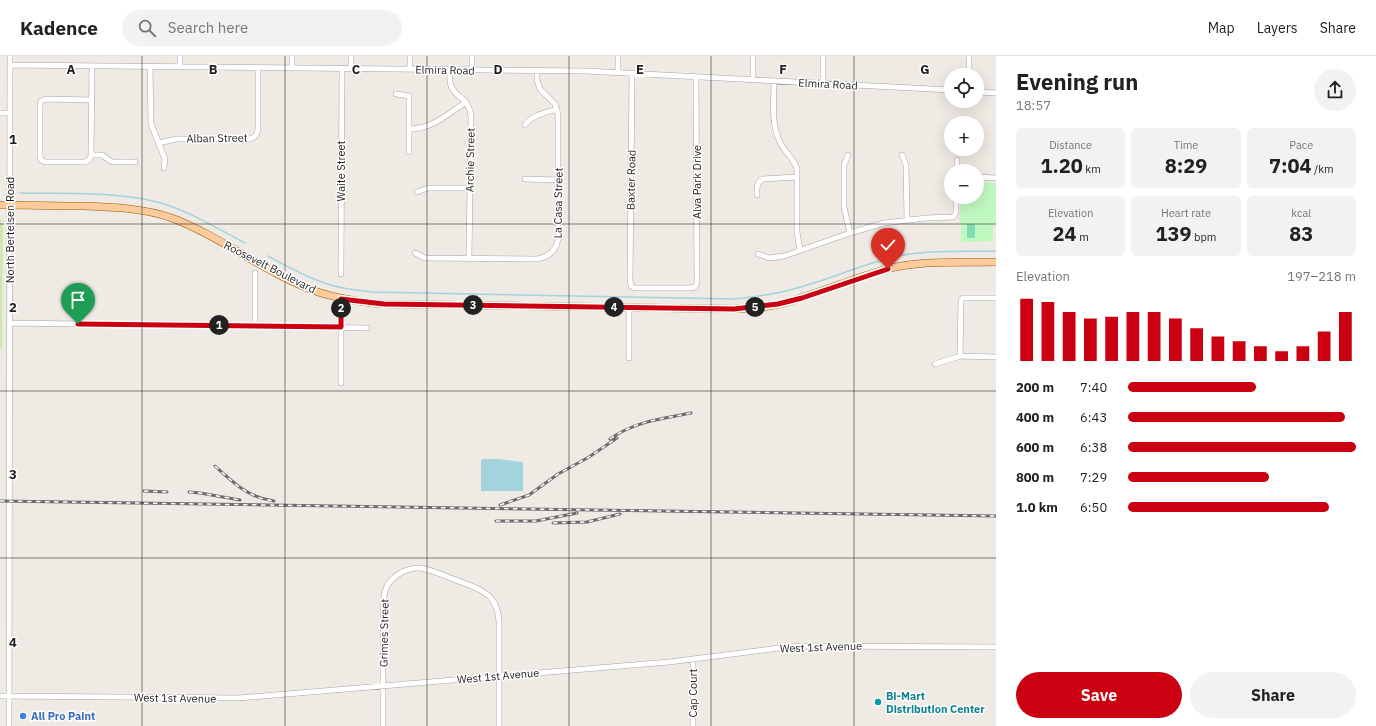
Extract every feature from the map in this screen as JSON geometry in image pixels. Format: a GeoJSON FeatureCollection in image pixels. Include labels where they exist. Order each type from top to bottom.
{"type":"FeatureCollection","features":[{"type":"Feature","properties":{"kind":"main road","name":"Roosevelt Boulevard"},"geometry":{"type":"LineString","coordinates":[[0,205],[96,207],[137,210],[153,213],[171,218],[192,227],[293,282],[315,291],[341,299],[384,304],[734,309],[778,304],[802,298],[888,269],[929,263],[996,262]]}},
{"type":"Feature","properties":{"kind":"street","name":"North Bertelsen Road"},"geometry":{"type":"LineString","coordinates":[[9,726],[10,56]]}},
{"type":"Feature","properties":{"kind":"street"},"geometry":{"type":"LineString","coordinates":[[180,56],[180,67]]}},
{"type":"Feature","properties":{"kind":"street"},"geometry":{"type":"LineString","coordinates":[[292,56],[292,68]]}},
{"type":"Feature","properties":{"kind":"street"},"geometry":{"type":"LineString","coordinates":[[350,68],[351,56]]}},
{"type":"Feature","properties":{"kind":"street"},"geometry":{"type":"LineString","coordinates":[[410,56],[410,69]]}},
{"type":"Feature","properties":{"kind":"street"},"geometry":{"type":"LineString","coordinates":[[472,56],[472,70]]}},
{"type":"Feature","properties":{"kind":"street"},"geometry":{"type":"LineString","coordinates":[[618,56],[618,73]]}},
{"type":"Feature","properties":{"kind":"street"},"geometry":{"type":"LineString","coordinates":[[753,56],[753,80]]}},
{"type":"Feature","properties":{"kind":"street"},"geometry":{"type":"LineString","coordinates":[[823,56],[823,84]]}},
{"type":"Feature","properties":{"kind":"street"},"geometry":{"type":"LineString","coordinates":[[969,56],[969,68]]}},
{"type":"Feature","properties":{"kind":"street","name":"Elmira Road"},"geometry":{"type":"LineString","coordinates":[[10,65],[350,68],[618,73],[944,90]]}},
{"type":"Feature","properties":{"kind":"street"},"geometry":{"type":"LineString","coordinates":[[92,66],[92,100],[91,155],[90,160],[85,162],[45,162],[41,160],[41,101],[92,100]]}},
{"type":"Feature","properties":{"kind":"street"},"geometry":{"type":"LineString","coordinates":[[150,66],[151,124],[165,158],[164,168]]}},
{"type":"Feature","properties":{"kind":"street","name":"Alban Street"},"geometry":{"type":"LineString","coordinates":[[158,143],[177,139],[249,139],[254,137],[257,134],[258,129],[258,68]]}},
{"type":"Feature","properties":{"kind":"street","name":"Waite Street"},"geometry":{"type":"LineString","coordinates":[[341,274],[342,68]]}},
{"type":"Feature","properties":{"kind":"street","name":"Archie Street"},"geometry":{"type":"LineString","coordinates":[[450,70],[451,85],[454,91],[469,106],[471,115],[469,258]]}},
{"type":"Feature","properties":{"kind":"street"},"geometry":{"type":"LineString","coordinates":[[525,125],[534,117],[557,109],[552,100],[540,89],[537,80],[537,71]]}},
{"type":"Feature","properties":{"kind":"street","name":"Baxter Road"},"geometry":{"type":"LineString","coordinates":[[632,74],[631,286],[634,288],[695,287]]}},
{"type":"Feature","properties":{"kind":"street","name":"Alva Park Drive"},"geometry":{"type":"LineString","coordinates":[[695,287],[697,281],[696,77]]}},
{"type":"Feature","properties":{"kind":"street"},"geometry":{"type":"LineString","coordinates":[[774,81],[775,129],[783,149],[795,164],[797,177],[797,232],[800,250]]}},
{"type":"Feature","properties":{"kind":"street"},"geometry":{"type":"LineString","coordinates":[[984,92],[996,93]]}},
{"type":"Feature","properties":{"kind":"street"},"geometry":{"type":"LineString","coordinates":[[396,94],[410,96],[409,152]]}},
{"type":"Feature","properties":{"kind":"street"},"geometry":{"type":"LineString","coordinates":[[410,129],[420,129],[437,121],[466,102]]}},
{"type":"Feature","properties":{"kind":"street","name":"La Casa Street"},"geometry":{"type":"LineString","coordinates":[[415,253],[426,258],[537,259],[550,255],[557,245],[558,239],[559,119],[557,109]]}},
{"type":"Feature","properties":{"kind":"street"},"geometry":{"type":"LineString","coordinates":[[0,113],[10,113]]}},
{"type":"Feature","properties":{"kind":"street"},"geometry":{"type":"LineString","coordinates":[[902,154],[906,165],[907,219]]}},
{"type":"Feature","properties":{"kind":"street"},"geometry":{"type":"LineString","coordinates":[[91,155],[103,155],[112,162],[135,162]]}},
{"type":"Feature","properties":{"kind":"street"},"geometry":{"type":"LineString","coordinates":[[848,155],[844,165],[844,207],[850,233]]}},
{"type":"Feature","properties":{"kind":"street"},"geometry":{"type":"LineString","coordinates":[[757,195],[757,184],[763,179],[797,177]]}},
{"type":"Feature","properties":{"kind":"street"},"geometry":{"type":"LineString","coordinates":[[984,177],[996,178]]}},
{"type":"Feature","properties":{"kind":"street"},"geometry":{"type":"LineString","coordinates":[[525,180],[558,180]]}},
{"type":"Feature","properties":{"kind":"street"},"geometry":{"type":"LineString","coordinates":[[416,192],[428,188],[470,188]]}},
{"type":"Feature","properties":{"kind":"street"},"geometry":{"type":"LineString","coordinates":[[758,254],[769,258],[776,258],[884,223],[907,219],[953,217],[956,213],[956,204]]}},
{"type":"Feature","properties":{"kind":"street"},"geometry":{"type":"LineString","coordinates":[[255,273],[255,326]]}},
{"type":"Feature","properties":{"kind":"street"},"geometry":{"type":"LineString","coordinates":[[960,356],[961,301],[963,298],[996,298]]}},
{"type":"Feature","properties":{"kind":"street"},"geometry":{"type":"LineString","coordinates":[[340,383],[341,299]]}},
{"type":"Feature","properties":{"kind":"street"},"geometry":{"type":"LineString","coordinates":[[629,358],[630,308]]}},
{"type":"Feature","properties":{"kind":"street"},"geometry":{"type":"LineString","coordinates":[[10,323],[367,328]]}},
{"type":"Feature","properties":{"kind":"street"},"geometry":{"type":"LineString","coordinates":[[935,364],[960,356],[996,357]]}},
{"type":"Feature","properties":{"kind":"street","name":"Grimes Street"},"geometry":{"type":"LineString","coordinates":[[383,726],[384,596],[386,587],[391,580],[410,569],[420,568],[429,570],[475,587],[492,599],[496,606],[499,621],[499,676]]}},
{"type":"Feature","properties":{"kind":"street","name":"West 1st Avenue"},"geometry":{"type":"LineString","coordinates":[[0,696],[229,698],[693,659],[781,648],[811,646],[996,647]]}},
{"type":"Feature","properties":{"kind":"street","name":"Cap Court"},"geometry":{"type":"LineString","coordinates":[[693,659],[693,726]]}},
{"type":"Feature","properties":{"kind":"street"},"geometry":{"type":"LineString","coordinates":[[499,676],[499,726]]}},
{"type":"Feature","properties":{"kind":"green space"},"geometry":{"type":"Polygon","coordinates":[[[984,182],[996,183],[996,224],[993,224],[993,241],[961,242],[960,204],[984,204],[984,182]]]}},
{"type":"Feature","properties":{"kind":"green space"},"geometry":{"type":"Polygon","coordinates":[[[0,218],[3,226],[2,349],[0,349],[0,218]]]}},
{"type":"Feature","properties":{"kind":"green space"},"geometry":{"type":"Polygon","coordinates":[[[967,224],[975,224],[975,238],[967,238],[967,224]]]}},
{"type":"Feature","properties":{"kind":"water"},"geometry":{"type":"Polygon","coordinates":[[[482,459],[499,459],[523,462],[523,491],[481,491],[482,459]]]}},
{"type":"Feature","properties":{"kind":"waterway"},"geometry":{"type":"LineString","coordinates":[[20,193],[71,193],[141,198],[168,205],[180,210],[245,243]]}},
{"type":"Feature","properties":{"kind":"waterway"},"geometry":{"type":"LineString","coordinates":[[268,256],[324,283],[343,288],[372,292],[733,299],[763,296],[786,291],[871,263],[898,256],[935,252],[996,251]]}},
{"type":"Feature","properties":{"kind":"railway"},"geometry":{"type":"LineString","coordinates":[[610,439],[639,424],[691,413]]}},
{"type":"Feature","properties":{"kind":"railway"},"geometry":{"type":"LineString","coordinates":[[500,505],[529,495],[558,474],[589,457],[617,438]]}},
{"type":"Feature","properties":{"kind":"railway"},"geometry":{"type":"LineString","coordinates":[[215,466],[249,493],[256,497],[274,501]]}},
{"type":"Feature","properties":{"kind":"railway"},"geometry":{"type":"LineString","coordinates":[[144,491],[167,492]]}},
{"type":"Feature","properties":{"kind":"railway"},"geometry":{"type":"LineString","coordinates":[[189,492],[240,500]]}},
{"type":"Feature","properties":{"kind":"railway"},"geometry":{"type":"LineString","coordinates":[[0,501],[996,516]]}},
{"type":"Feature","properties":{"kind":"railway"},"geometry":{"type":"LineString","coordinates":[[496,521],[536,521],[577,513]]}},
{"type":"Feature","properties":{"kind":"railway"},"geometry":{"type":"LineString","coordinates":[[553,523],[587,522],[620,514]]}},
{"type":"Feature","properties":{"kind":"place","name":"Bi-Mart Distribution Center"},"geometry":{"type":"Point","coordinates":[878,702]}},
{"type":"Feature","properties":{"kind":"place","name":"All Pro Paint"},"geometry":{"type":"Point","coordinates":[23,716]}},
{"type":"Feature","properties":{"kind":"route"},"geometry":{"type":"LineString","coordinates":[[78,324],[341,327],[341,299],[384,304],[734,309],[778,304],[802,298],[888,269]]}}]}
